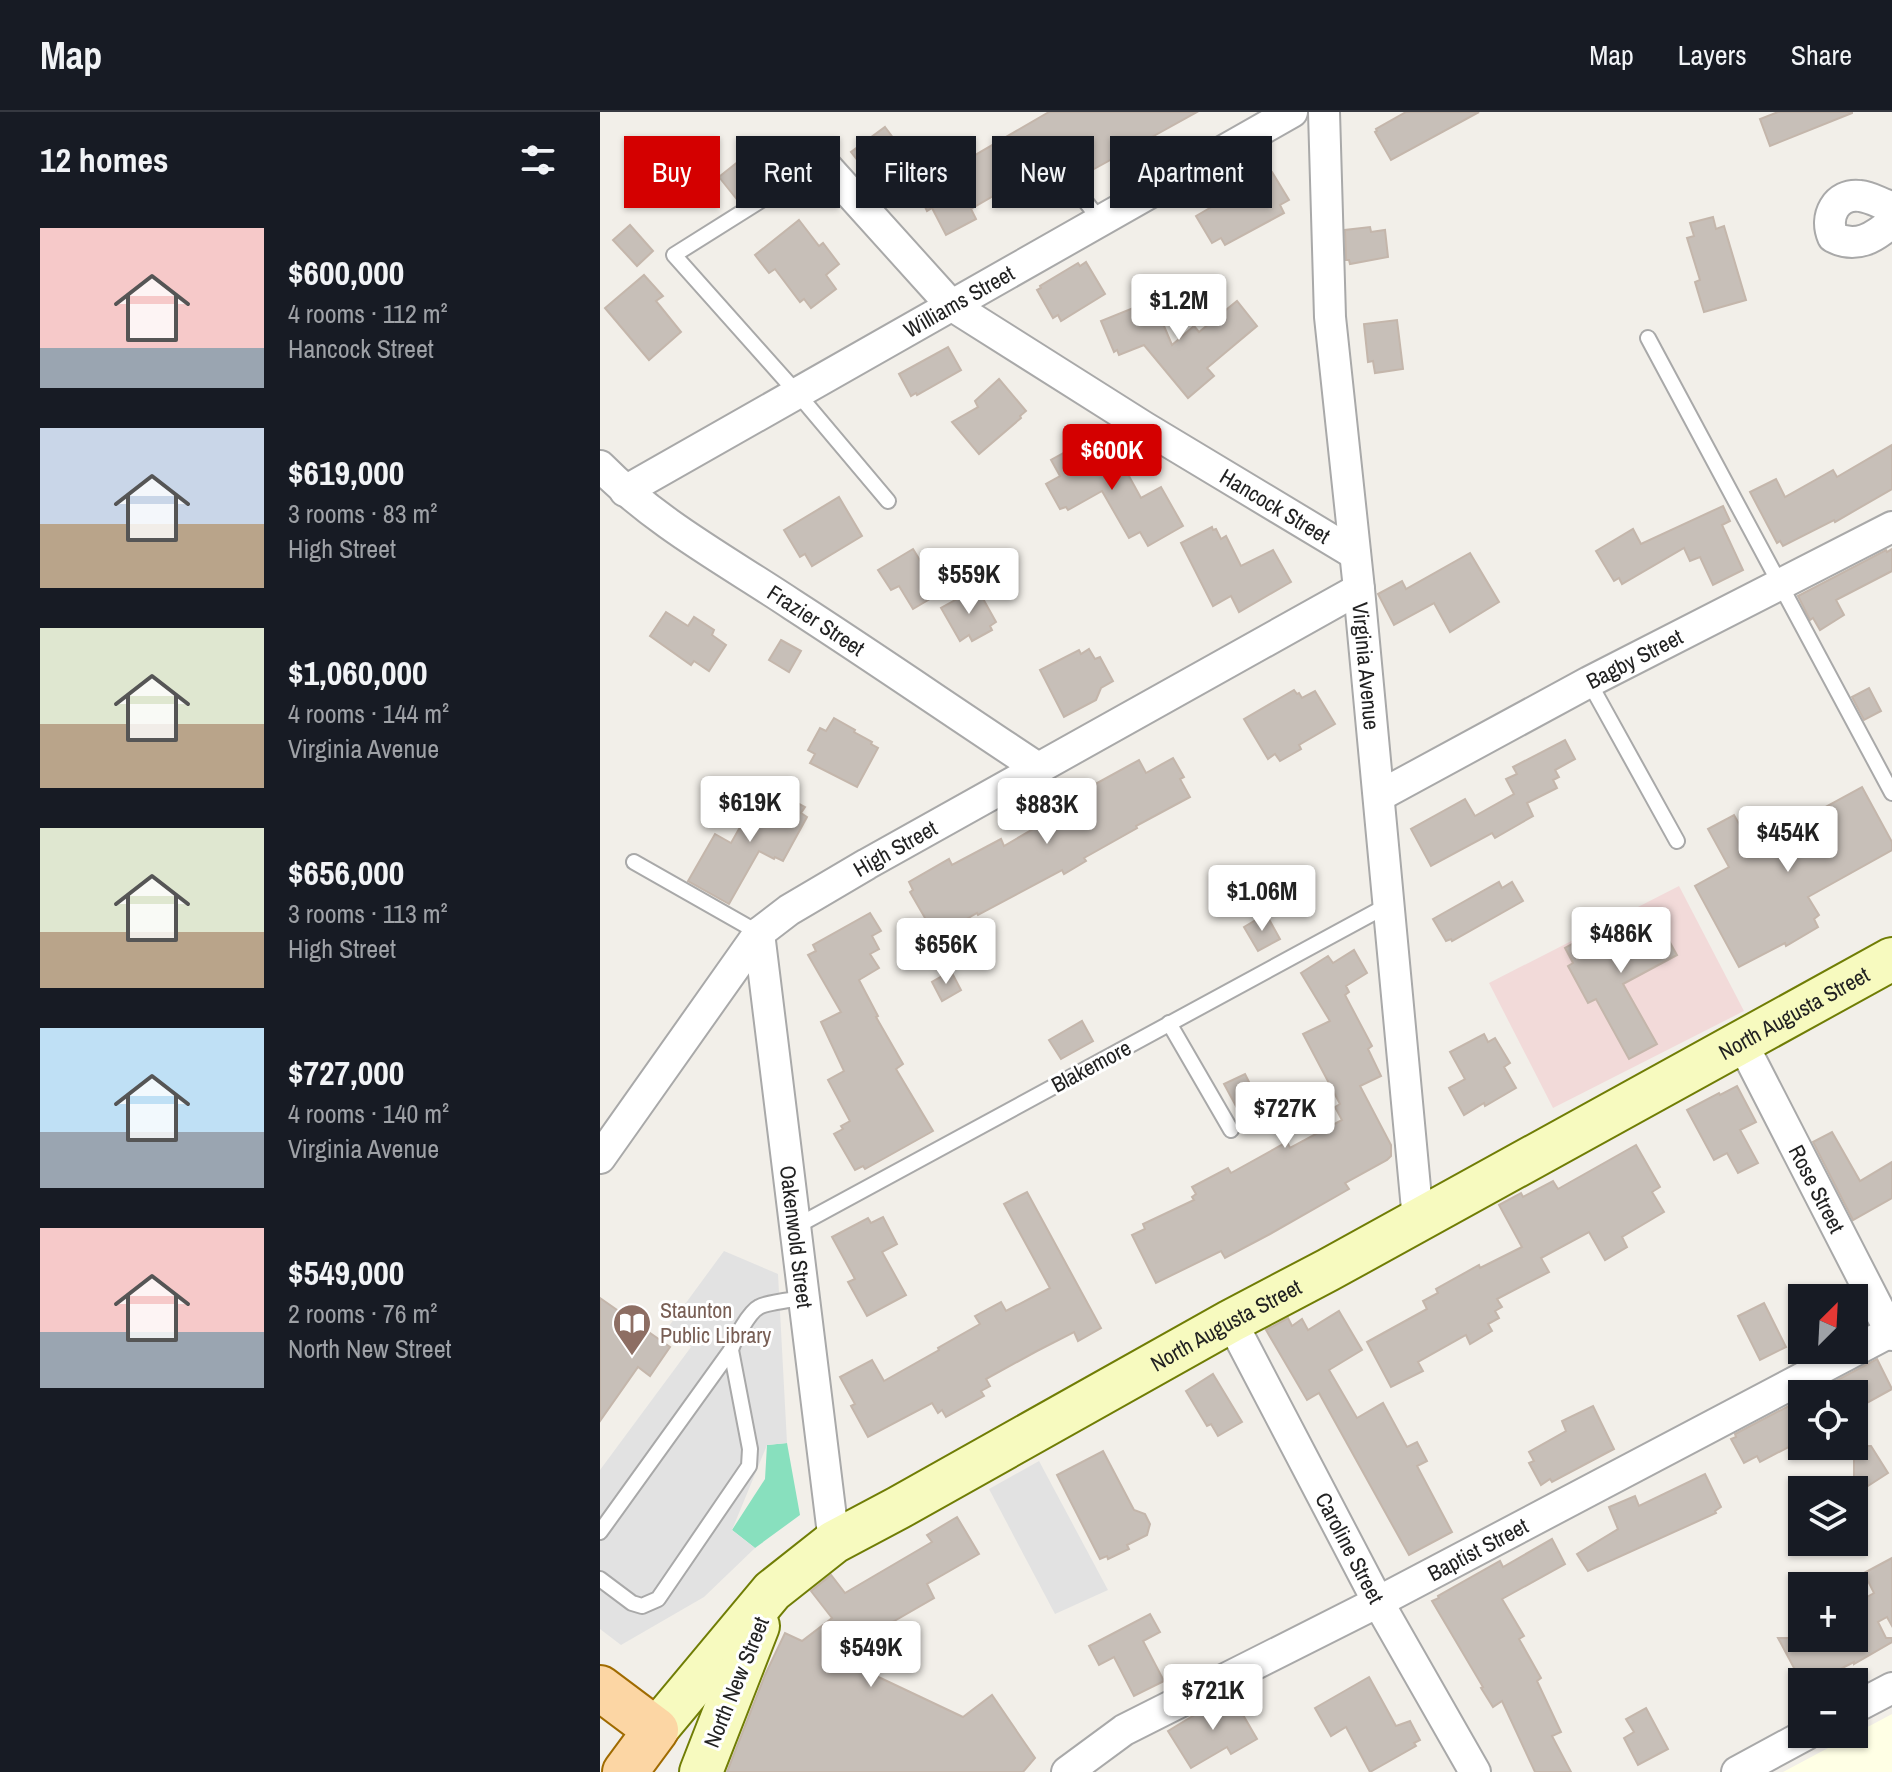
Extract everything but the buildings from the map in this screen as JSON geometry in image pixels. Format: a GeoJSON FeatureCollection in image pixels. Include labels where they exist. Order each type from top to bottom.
{"type":"FeatureCollection","features":[{"type":"Feature","properties":{"kind":"main road","name":"North Augusta Street"},"geometry":{"type":"LineString","coordinates":[[625,1772],[656,1730],[772,1591],[834,1542],[1892,959]]}},
{"type":"Feature","properties":{"kind":"main road","name":"North New Street"},"geometry":{"type":"LineString","coordinates":[[701,1772],[772,1591]]}},
{"type":"Feature","properties":{"kind":"main road"},"geometry":{"type":"LineString","coordinates":[[600,1688],[656,1730]]}},
{"type":"Feature","properties":{"kind":"street","name":"Williams Street"},"geometry":{"type":"LineString","coordinates":[[625,491],[1292,112]]}},
{"type":"Feature","properties":{"kind":"street","name":"Virginia Avenue"},"geometry":{"type":"LineString","coordinates":[[1324,112],[1330,317],[1359,589],[1418,1220]]}},
{"type":"Feature","properties":{"kind":"street","name":"Hancock Street"},"geometry":{"type":"LineString","coordinates":[[840,182],[951,305],[1131,419],[1355,554]]}},
{"type":"Feature","properties":{"kind":"street"},"geometry":{"type":"LineString","coordinates":[[1892,207],[1866,197],[1850,196],[1835,206],[1829,224],[1833,237],[1850,243],[1869,239],[1892,222]]}},
{"type":"Feature","properties":{"kind":"street","name":"Frazier Street"},"geometry":{"type":"LineString","coordinates":[[600,466],[658,518],[1038,768]]}},
{"type":"Feature","properties":{"kind":"street","name":"Bagby Street"},"geometry":{"type":"LineString","coordinates":[[1379,796],[1589,682],[1892,527]]}},
{"type":"Feature","properties":{"kind":"street","name":"High Street"},"geometry":{"type":"LineString","coordinates":[[600,1158],[759,933],[789,910],[1359,589]]}},
{"type":"Feature","properties":{"kind":"street","name":"Oakenwold Street"},"geometry":{"type":"LineString","coordinates":[[759,933],[834,1542]]}},
{"type":"Feature","properties":{"kind":"street","name":"Rose Street"},"geometry":{"type":"LineString","coordinates":[[1742,1043],[1891,1334]]}},
{"type":"Feature","properties":{"kind":"street","name":"Caroline Street"},"geometry":{"type":"LineString","coordinates":[[1231,1321],[1378,1602],[1475,1772]]}},
{"type":"Feature","properties":{"kind":"street","name":"Baptist Street"},"geometry":{"type":"LineString","coordinates":[[1067,1772],[1124,1730],[1378,1602],[1891,1334]]}},
{"type":"Feature","properties":{"kind":"street"},"geometry":{"type":"LineString","coordinates":[[1868,1701],[1892,1688]]}},
{"type":"Feature","properties":{"kind":"street"},"geometry":{"type":"LineString","coordinates":[[1737,1772],[1788,1744]]}},
{"type":"Feature","properties":{"kind":"lane"},"geometry":{"type":"LineString","coordinates":[[749,208],[674,255],[888,501]]}},
{"type":"Feature","properties":{"kind":"lane"},"geometry":{"type":"LineString","coordinates":[[1091,208],[1100,220]]}},
{"type":"Feature","properties":{"kind":"lane"},"geometry":{"type":"LineString","coordinates":[[1648,338],[1892,793]]}},
{"type":"Feature","properties":{"kind":"lane"},"geometry":{"type":"LineString","coordinates":[[1589,682],[1677,841]]}},
{"type":"Feature","properties":{"kind":"lane"},"geometry":{"type":"LineString","coordinates":[[634,862],[759,933]]}},
{"type":"Feature","properties":{"kind":"lane","name":"Blakemore"},"geometry":{"type":"LineString","coordinates":[[795,1227],[1388,905]]}},
{"type":"Feature","properties":{"kind":"lane"},"geometry":{"type":"LineString","coordinates":[[1169,1023],[1231,1130]]}},
{"type":"Feature","properties":{"kind":"lane"},"geometry":{"type":"LineString","coordinates":[[600,1532],[731,1350],[751,1314],[759,1307],[804,1298]]}},
{"type":"Feature","properties":{"kind":"lane"},"geometry":{"type":"LineString","coordinates":[[600,1579],[632,1603],[642,1606],[658,1599],[749,1466],[750,1449],[731,1350]]}},
{"type":"Feature","properties":{"kind":"shaded area"},"geometry":{"type":"Polygon","coordinates":[[[1679,886],[1744,1011],[1553,1108],[1489,983],[1679,886]]]}},
{"type":"Feature","properties":{"kind":"shaded area"},"geometry":{"type":"Polygon","coordinates":[[[724,1251],[778,1274],[787,1443],[767,1445],[732,1530],[755,1548],[704,1597],[621,1645],[600,1629],[600,1470],[691,1347],[669,1326],[724,1251]]]}},
{"type":"Feature","properties":{"kind":"shaded area"},"geometry":{"type":"Polygon","coordinates":[[[1039,1461],[1108,1590],[1055,1614],[989,1489],[1039,1461]]]}},
{"type":"Feature","properties":{"kind":"shaded area"},"geometry":{"type":"Polygon","coordinates":[[[1892,1714],[1892,1772],[1783,1772],[1828,1748],[1868,1748],[1868,1727],[1892,1714]]]}},
{"type":"Feature","properties":{"kind":"green space"},"geometry":{"type":"Polygon","coordinates":[[[787,1443],[800,1515],[755,1548],[732,1530],[765,1479],[767,1445],[787,1443]]]}},
{"type":"Feature","properties":{"kind":"place","name":"Staunton Public Library"},"geometry":{"type":"Point","coordinates":[632,1357]}}]}
